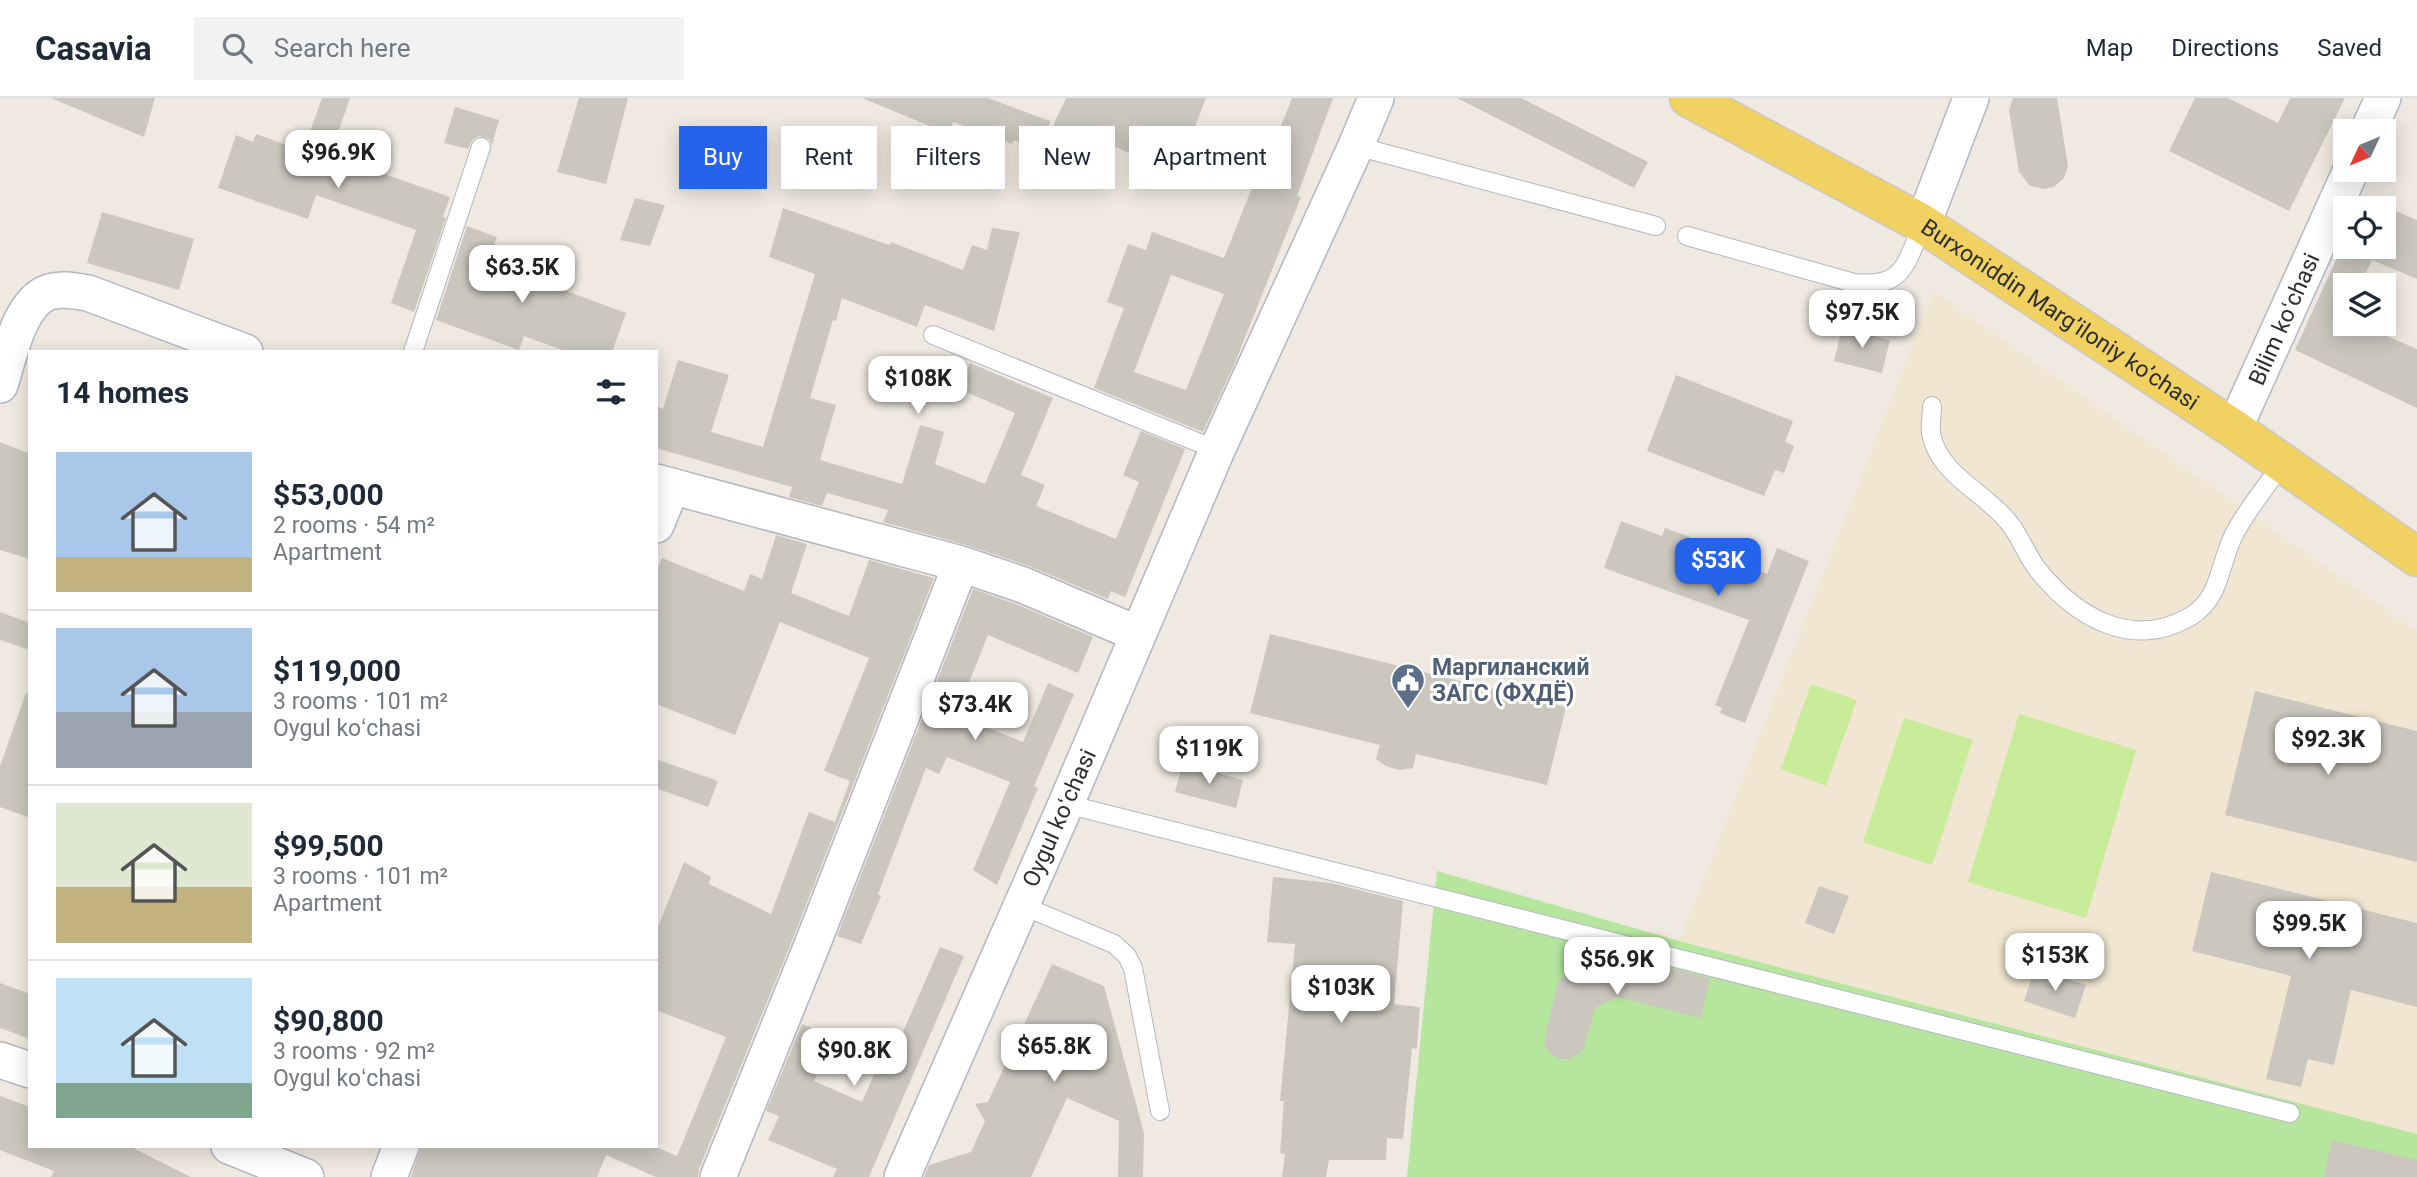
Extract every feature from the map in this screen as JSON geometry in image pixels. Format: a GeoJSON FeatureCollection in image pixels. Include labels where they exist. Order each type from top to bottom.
{"type":"FeatureCollection","features":[{"type":"Feature","properties":{"kind":"main road","name":"Burxoniddin Marg’iloniy ko’chasi"},"geometry":{"type":"LineString","coordinates":[[1689,98],[1923,224],[2414,548]]}},
{"type":"Feature","properties":{"kind":"street","name":"Oygul koʻchasi"},"geometry":{"type":"LineString","coordinates":[[902,1177],[1066,804],[1217,450],[1376,98]]}},
{"type":"Feature","properties":{"kind":"street"},"geometry":{"type":"LineString","coordinates":[[1923,224],[1971,98]]}},
{"type":"Feature","properties":{"kind":"street"},"geometry":{"type":"LineString","coordinates":[[2373,119],[2383,98]]}},
{"type":"Feature","properties":{"kind":"street","name":"Bilim koʻchasi"},"geometry":{"type":"LineString","coordinates":[[2234,429],[2346,182]]}},
{"type":"Feature","properties":{"kind":"street"},"geometry":{"type":"LineString","coordinates":[[0,385],[24,314],[34,300],[50,292],[67,290],[88,293],[240,350]]}},
{"type":"Feature","properties":{"kind":"street"},"geometry":{"type":"LineString","coordinates":[[658,515],[664,484],[961,564],[1023,585],[1138,634]]}},
{"type":"Feature","properties":{"kind":"street"},"geometry":{"type":"LineString","coordinates":[[718,1177],[961,564]]}},
{"type":"Feature","properties":{"kind":"street"},"geometry":{"type":"LineString","coordinates":[[0,1059],[28,1069]]}},
{"type":"Feature","properties":{"kind":"street"},"geometry":{"type":"LineString","coordinates":[[234,1148],[306,1177]]}},
{"type":"Feature","properties":{"kind":"street"},"geometry":{"type":"LineString","coordinates":[[388,1177],[400,1148]]}},
{"type":"Feature","properties":{"kind":"lane"},"geometry":{"type":"LineString","coordinates":[[1356,146],[1656,226]]}},
{"type":"Feature","properties":{"kind":"lane"},"geometry":{"type":"LineString","coordinates":[[414,350],[481,147]]}},
{"type":"Feature","properties":{"kind":"lane"},"geometry":{"type":"LineString","coordinates":[[1687,236],[1854,283],[1873,285],[1886,283],[1897,276],[1923,224]]}},
{"type":"Feature","properties":{"kind":"lane"},"geometry":{"type":"LineString","coordinates":[[933,335],[1217,450]]}},
{"type":"Feature","properties":{"kind":"lane"},"geometry":{"type":"LineString","coordinates":[[1932,406],[1931,433],[1939,454],[1950,470],[1993,505],[2011,525],[2037,568],[2077,609],[2102,624],[2127,630],[2172,626],[2203,608],[2214,594],[2235,530],[2283,463]]}},
{"type":"Feature","properties":{"kind":"lane"},"geometry":{"type":"LineString","coordinates":[[1066,804],[2290,1113]]}},
{"type":"Feature","properties":{"kind":"lane"},"geometry":{"type":"LineString","coordinates":[[1021,905],[1114,944],[1126,956],[1133,968],[1160,1111]]}},
{"type":"Feature","properties":{"kind":"shaded area"},"geometry":{"type":"Polygon","coordinates":[[[1934,291],[2417,631],[2417,1134],[1679,941],[1934,291]]]}},
{"type":"Feature","properties":{"kind":"green space"},"geometry":{"type":"Polygon","coordinates":[[[1811,684],[1857,700],[1826,786],[1781,769],[1811,684]]]}},
{"type":"Feature","properties":{"kind":"green space"},"geometry":{"type":"Polygon","coordinates":[[[2019,714],[2136,750],[2086,918],[1968,882],[2019,714]]]}},
{"type":"Feature","properties":{"kind":"green space"},"geometry":{"type":"Polygon","coordinates":[[[1904,718],[1973,740],[1932,865],[1863,842],[1904,718]]]}},
{"type":"Feature","properties":{"kind":"green space"},"geometry":{"type":"Polygon","coordinates":[[[1437,871],[1679,941],[2417,1134],[2417,1177],[1407,1177],[1437,871]]]}},
{"type":"Feature","properties":{"kind":"building"},"geometry":{"type":"Polygon","coordinates":[[[51,98],[155,98],[144,137],[51,98]]]}},
{"type":"Feature","properties":{"kind":"building"},"geometry":{"type":"Polygon","coordinates":[[[322,98],[350,98],[330,155],[450,197],[443,217],[446,218],[414,312],[391,303],[416,230],[316,195],[308,219],[218,188],[236,135],[253,142],[256,134],[303,151],[322,98]]]}},
{"type":"Feature","properties":{"kind":"building"},"geometry":{"type":"Polygon","coordinates":[[[579,98],[628,98],[606,184],[557,172],[579,98]]]}},
{"type":"Feature","properties":{"kind":"building"},"geometry":{"type":"Polygon","coordinates":[[[862,98],[988,98],[1050,121],[1049,126],[1019,126],[1019,142],[1014,140],[1012,144],[1005,141],[1005,126],[964,126],[953,122],[952,126],[930,126],[862,98]]]}},
{"type":"Feature","properties":{"kind":"building"},"geometry":{"type":"Polygon","coordinates":[[[1066,98],[1206,98],[1195,126],[1129,126],[1129,153],[1115,147],[1115,126],[1053,126],[1066,98]]]}},
{"type":"Feature","properties":{"kind":"building"},"geometry":{"type":"Polygon","coordinates":[[[1292,98],[1333,98],[1297,196],[1301,197],[1234,365],[1203,432],[1094,388],[1124,308],[1107,302],[1128,244],[1146,250],[1152,232],[1224,258],[1251,189],[1291,189],[1291,126],[1281,126],[1292,98]],[[1171,275],[1134,372],[1186,390],[1224,294],[1171,275]]]}},
{"type":"Feature","properties":{"kind":"building"},"geometry":{"type":"Polygon","coordinates":[[[1457,98],[1521,98],[1648,162],[1634,188],[1457,98]]]}},
{"type":"Feature","properties":{"kind":"building"},"geometry":{"type":"Polygon","coordinates":[[[2013,98],[2057,98],[2068,166],[2064,178],[2054,187],[2044,189],[2030,186],[2019,172],[2009,110],[2013,98]]]}},
{"type":"Feature","properties":{"kind":"building"},"geometry":{"type":"Polygon","coordinates":[[[2195,98],[2228,98],[2278,123],[2290,98],[2345,98],[2289,211],[2169,151],[2195,98]]]}},
{"type":"Feature","properties":{"kind":"building"},"geometry":{"type":"Polygon","coordinates":[[[455,107],[499,120],[492,145],[489,139],[479,136],[473,139],[468,149],[444,143],[455,107]]]}},
{"type":"Feature","properties":{"kind":"building"},"geometry":{"type":"Polygon","coordinates":[[[635,198],[665,205],[650,246],[620,240],[635,198]]]}},
{"type":"Feature","properties":{"kind":"building"},"geometry":{"type":"Polygon","coordinates":[[[783,208],[889,245],[891,242],[963,270],[972,245],[987,250],[992,228],[1020,232],[994,331],[925,305],[917,327],[842,298],[810,398],[836,405],[820,460],[902,484],[920,425],[944,432],[935,464],[985,484],[1015,413],[959,389],[970,363],[1053,398],[1021,475],[1045,485],[1036,506],[1116,539],[1139,482],[1123,475],[1141,431],[1185,449],[1125,597],[1111,591],[1108,599],[1029,566],[883,522],[888,510],[827,493],[822,506],[789,497],[792,487],[658,449],[658,407],[663,409],[678,360],[729,375],[711,432],[763,447],[815,274],[769,257],[783,208]]]}},
{"type":"Feature","properties":{"kind":"building"},"geometry":{"type":"Polygon","coordinates":[[[2396,211],[2417,220],[2417,279],[2372,260],[2366,273],[2333,273],[2333,336],[2387,336],[2417,349],[2417,408],[2295,350],[2336,259],[2396,259],[2396,211]]]}},
{"type":"Feature","properties":{"kind":"building"},"geometry":{"type":"Polygon","coordinates":[[[102,212],[194,239],[179,290],[87,263],[102,212]]]}},
{"type":"Feature","properties":{"kind":"building"},"geometry":{"type":"Polygon","coordinates":[[[467,226],[497,237],[488,262],[626,313],[613,350],[562,350],[524,336],[519,350],[436,320],[467,226]]]}},
{"type":"Feature","properties":{"kind":"building"},"geometry":{"type":"Polygon","coordinates":[[[1842,328],[1890,340],[1882,373],[1834,361],[1842,328]]]}},
{"type":"Feature","properties":{"kind":"building"},"geometry":{"type":"Polygon","coordinates":[[[1676,375],[1793,421],[1785,442],[1794,446],[1784,473],[1775,470],[1764,496],[1647,451],[1676,375]]]}},
{"type":"Feature","properties":{"kind":"building"},"geometry":{"type":"Polygon","coordinates":[[[0,442],[28,453],[28,558],[0,550],[0,442]]]}},
{"type":"Feature","properties":{"kind":"building"},"geometry":{"type":"Polygon","coordinates":[[[1621,521],[1662,536],[1665,528],[1690,537],[1688,545],[1767,574],[1777,548],[1809,561],[1745,723],[1720,713],[1722,708],[1715,705],[1749,620],[1604,568],[1621,521]]]}},
{"type":"Feature","properties":{"kind":"building"},"geometry":{"type":"Polygon","coordinates":[[[776,535],[807,544],[791,593],[849,616],[869,560],[934,578],[698,1177],[656,1177],[606,1155],[597,1177],[411,1177],[420,1148],[658,1148],[677,1156],[726,1037],[658,1011],[658,927],[684,862],[711,877],[709,884],[771,914],[809,812],[835,822],[850,781],[824,771],[869,658],[780,622],[735,735],[658,705],[658,568],[662,558],[744,591],[750,574],[762,579],[776,535]]]}},
{"type":"Feature","properties":{"kind":"building"},"geometry":{"type":"Polygon","coordinates":[[[973,589],[1093,637],[1078,673],[988,635],[956,715],[1023,742],[1048,683],[1074,694],[1034,786],[1038,788],[997,885],[973,870],[1010,782],[947,757],[939,774],[926,768],[878,894],[881,896],[861,944],[837,936],[973,589]]]}},
{"type":"Feature","properties":{"kind":"building"},"geometry":{"type":"Polygon","coordinates":[[[0,612],[28,622],[28,649],[0,640],[0,612]]]}},
{"type":"Feature","properties":{"kind":"building","name":"Маргиланский ЗАГС (ФХДЁ)"},"geometry":{"type":"Polygon","coordinates":[[[1270,634],[1566,707],[1547,785],[1416,754],[1413,768],[1399,770],[1376,759],[1380,745],[1250,713],[1270,634]]]}},
{"type":"Feature","properties":{"kind":"building"},"geometry":{"type":"Polygon","coordinates":[[[2255,691],[2417,731],[2417,862],[2225,815],[2255,691]]]}},
{"type":"Feature","properties":{"kind":"building"},"geometry":{"type":"Polygon","coordinates":[[[28,694],[28,817],[0,807],[0,766],[28,694]]]}},
{"type":"Feature","properties":{"kind":"building"},"geometry":{"type":"Polygon","coordinates":[[[658,760],[718,781],[708,807],[658,789],[658,760]]]}},
{"type":"Feature","properties":{"kind":"building"},"geometry":{"type":"Polygon","coordinates":[[[1183,763],[1243,780],[1236,808],[1175,792],[1183,763]]]}},
{"type":"Feature","properties":{"kind":"building"},"geometry":{"type":"Polygon","coordinates":[[[2211,872],[2417,923],[2417,1007],[2351,990],[2334,1065],[2308,1059],[2301,1087],[2266,1079],[2291,976],[2192,951],[2211,872]]]}},
{"type":"Feature","properties":{"kind":"building"},"geometry":{"type":"Polygon","coordinates":[[[1273,877],[1331,883],[1403,901],[1394,1004],[1420,1007],[1417,1049],[1412,1048],[1403,1139],[1387,1138],[1386,1160],[1329,1160],[1326,1177],[1282,1177],[1285,1154],[1280,1153],[1284,1101],[1280,1101],[1295,944],[1267,942],[1273,877]]]}},
{"type":"Feature","properties":{"kind":"building"},"geometry":{"type":"Polygon","coordinates":[[[1819,886],[1849,896],[1834,934],[1805,923],[1819,886]]]}},
{"type":"Feature","properties":{"kind":"building"},"geometry":{"type":"Polygon","coordinates":[[[940,947],[964,956],[869,1177],[833,1177],[837,1169],[768,1140],[779,1116],[766,1111],[802,1024],[832,1036],[814,1081],[862,1102],[884,1051],[893,1055],[940,947]]]}},
{"type":"Feature","properties":{"kind":"building"},"geometry":{"type":"Polygon","coordinates":[[[1606,952],[1710,978],[1701,1018],[1617,997],[1595,1008],[1584,1048],[1580,1053],[1570,1059],[1560,1059],[1549,1053],[1544,1043],[1558,980],[1606,952]]]}},
{"type":"Feature","properties":{"kind":"building"},"geometry":{"type":"Polygon","coordinates":[[[1052,964],[1104,986],[1144,1133],[1143,1177],[1118,1177],[1119,1121],[1067,1098],[1031,1177],[924,1177],[929,1165],[971,1152],[985,1121],[975,1104],[988,1102],[1052,964]]]}},
{"type":"Feature","properties":{"kind":"building"},"geometry":{"type":"Polygon","coordinates":[[[2035,968],[2086,985],[2075,1018],[2024,1001],[2035,968]]]}},
{"type":"Feature","properties":{"kind":"building"},"geometry":{"type":"Polygon","coordinates":[[[0,983],[28,993],[28,1038],[0,1028],[0,983]]]}},
{"type":"Feature","properties":{"kind":"building"},"geometry":{"type":"Polygon","coordinates":[[[0,1096],[28,1106],[28,1148],[133,1148],[191,1177],[51,1177],[54,1171],[0,1150],[0,1096]]]}},
{"type":"Feature","properties":{"kind":"building"},"geometry":{"type":"Polygon","coordinates":[[[2332,1140],[2417,1160],[2417,1177],[2324,1177],[2332,1140]]]}},
{"type":"Feature","properties":{"kind":"place","name":"Маргиланский ЗАГС (ФХДЁ)"},"geometry":{"type":"Point","coordinates":[1408,710]}}]}
